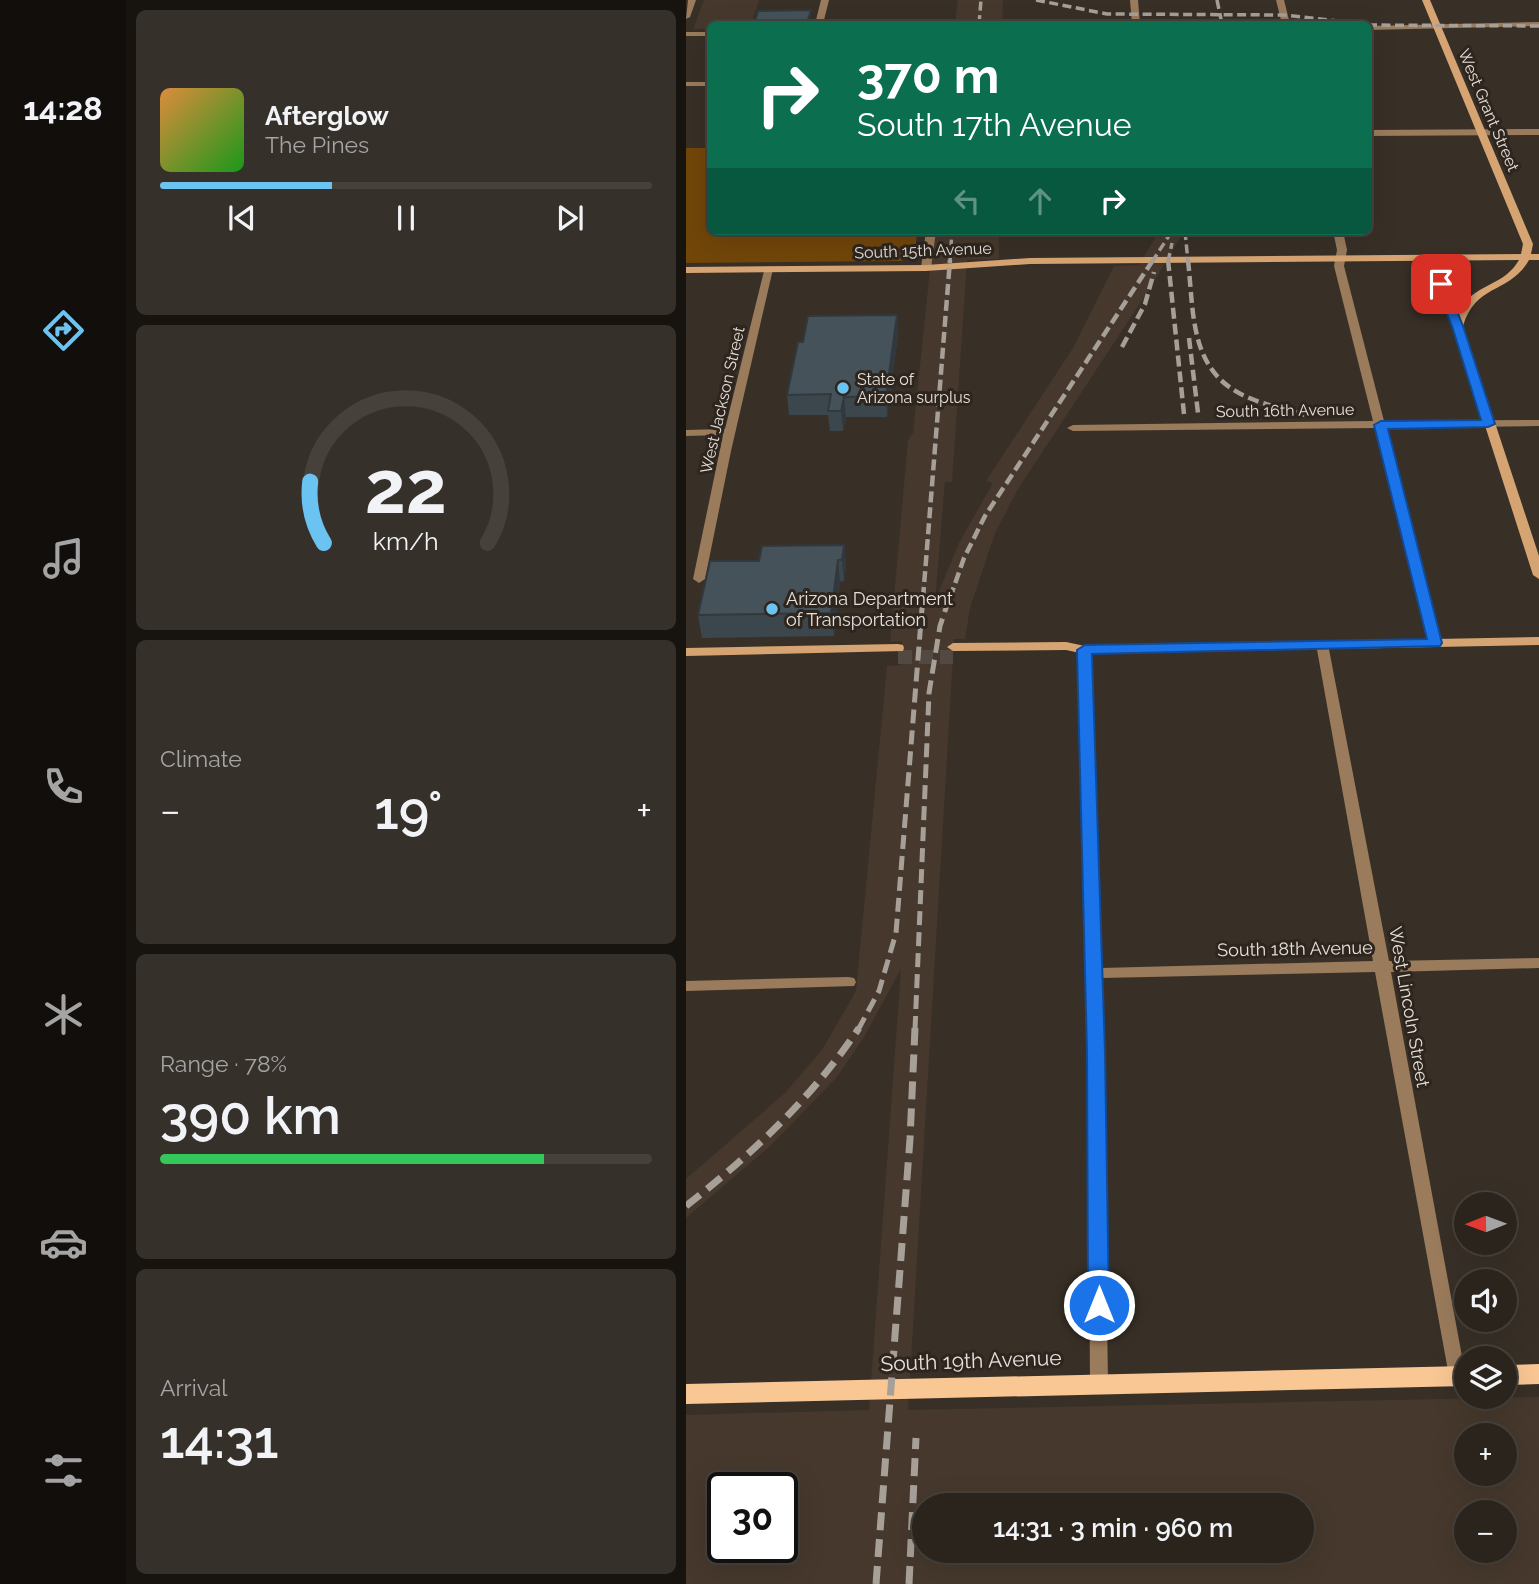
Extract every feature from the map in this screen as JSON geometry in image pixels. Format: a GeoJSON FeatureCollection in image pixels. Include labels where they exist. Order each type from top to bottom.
{"type":"FeatureCollection","features":[{"type":"Feature","properties":{"kind":"main road","name":"West Grant Street"},"geometry":{"type":"LineString","coordinates":[[1426,0],[1524,233],[1528,244],[1527,257]]}},
{"type":"Feature","properties":{"kind":"main road"},"geometry":{"type":"LineString","coordinates":[[1527,257],[1511,275],[1467,304],[1458,326],[1539,575]]}},
{"type":"Feature","properties":{"kind":"main road","name":"South 15th Avenue"},"geometry":{"type":"LineString","coordinates":[[686,270],[926,268],[1030,261],[1539,257]]}},
{"type":"Feature","properties":{"kind":"main road"},"geometry":{"type":"LineString","coordinates":[[953,652],[1068,654],[1085,650],[1539,641]]}},
{"type":"Feature","properties":{"kind":"main road"},"geometry":{"type":"LineString","coordinates":[[686,652],[898,653],[686,662]]}},
{"type":"Feature","properties":{"kind":"main road"},"geometry":{"type":"LineString","coordinates":[[1517,1375],[1539,1374]]}},
{"type":"Feature","properties":{"kind":"main road","name":"South 19th Avenue"},"geometry":{"type":"LineString","coordinates":[[686,1394],[1454,1376]]}},
{"type":"Feature","properties":{"kind":"street"},"geometry":{"type":"LineString","coordinates":[[686,17],[692,0]]}},
{"type":"Feature","properties":{"kind":"street"},"geometry":{"type":"LineString","coordinates":[[820,21],[825,0]]}},
{"type":"Feature","properties":{"kind":"street"},"geometry":{"type":"LineString","coordinates":[[1134,0],[1136,21]]}},
{"type":"Feature","properties":{"kind":"street"},"geometry":{"type":"LineString","coordinates":[[1280,0],[1285,21]]}},
{"type":"Feature","properties":{"kind":"street"},"geometry":{"type":"LineString","coordinates":[[1372,28],[1539,26]]}},
{"type":"Feature","properties":{"kind":"street"},"geometry":{"type":"LineString","coordinates":[[686,34],[707,34]]}},
{"type":"Feature","properties":{"kind":"street"},"geometry":{"type":"LineString","coordinates":[[686,84],[707,84]]}},
{"type":"Feature","properties":{"kind":"street"},"geometry":{"type":"LineString","coordinates":[[1372,133],[1539,132]]}},
{"type":"Feature","properties":{"kind":"street"},"geometry":{"type":"LineString","coordinates":[[926,268],[930,235]]}},
{"type":"Feature","properties":{"kind":"street"},"geometry":{"type":"LineString","coordinates":[[1339,235],[1342,250],[1339,266],[1435,643]]}},
{"type":"Feature","properties":{"kind":"street"},"geometry":{"type":"LineString","coordinates":[[1432,258],[1458,326]]}},
{"type":"Feature","properties":{"kind":"street","name":"West Jackson Street"},"geometry":{"type":"LineString","coordinates":[[699,579],[729,432],[768,269]]}},
{"type":"Feature","properties":{"kind":"street","name":"South 16th Avenue"},"geometry":{"type":"LineString","coordinates":[[1073,428],[1539,423]]}},
{"type":"Feature","properties":{"kind":"street"},"geometry":{"type":"LineString","coordinates":[[686,433],[729,432]]}},
{"type":"Feature","properties":{"kind":"street","name":"West Lincoln Street"},"geometry":{"type":"LineString","coordinates":[[1322,644],[1456,1346]]}},
{"type":"Feature","properties":{"kind":"street"},"geometry":{"type":"LineString","coordinates":[[1085,650],[1099,1233],[1098,1383]]}},
{"type":"Feature","properties":{"kind":"street","name":"South 18th Avenue"},"geometry":{"type":"LineString","coordinates":[[1094,973],[1539,963]]}},
{"type":"Feature","properties":{"kind":"street"},"geometry":{"type":"LineString","coordinates":[[686,986],[848,982]]}},
{"type":"Feature","properties":{"kind":"shaded area"},"geometry":{"type":"Polygon","coordinates":[[[704,0],[759,0],[752,21],[707,21],[707,29],[693,29],[704,0]]]}},
{"type":"Feature","properties":{"kind":"shaded area"},"geometry":{"type":"Polygon","coordinates":[[[958,0],[1003,0],[1002,21],[955,21],[958,0]]]}},
{"type":"Feature","properties":{"kind":"shaded area"},"geometry":{"type":"Polygon","coordinates":[[[686,148],[707,148],[707,235],[917,235],[915,255],[901,261],[686,263],[686,148]]]}},
{"type":"Feature","properties":{"kind":"shaded area"},"geometry":{"type":"Polygon","coordinates":[[[934,235],[999,235],[999,259],[967,260],[952,482],[945,482],[935,601],[959,543],[993,483],[986,481],[1073,348],[1114,266],[1139,265],[1157,235],[1182,235],[1152,285],[1018,489],[995,533],[970,608],[965,639],[954,639],[908,1410],[1454,1399],[1454,1409],[1517,1409],[1517,1397],[1539,1397],[1539,1584],[686,1584],[686,1415],[869,1410],[901,969],[864,1037],[837,1077],[769,1147],[686,1218],[686,1179],[785,1093],[822,1050],[856,991],[887,666],[901,665],[902,641],[890,642],[908,440],[913,433],[934,235]]]}},
{"type":"Feature","properties":{"kind":"building"},"geometry":{"type":"Polygon","coordinates":[[[811,10],[808,21],[755,21],[758,11],[811,10]]]}},
{"type":"Feature","properties":{"kind":"building","name":"State of Arizona surplus"},"geometry":{"type":"Polygon","coordinates":[[[897,315],[886,396],[844,397],[841,411],[828,411],[831,394],[787,395],[798,342],[803,342],[808,316],[897,315]]]}},
{"type":"Feature","properties":{"kind":"building"},"geometry":{"type":"Polygon","coordinates":[[[844,545],[842,560],[838,560],[831,613],[698,615],[710,561],[759,561],[762,546],[844,545]]]}},
{"type":"Feature","properties":{"kind":"tunnel"},"geometry":{"type":"LineString","coordinates":[[898,657],[953,657]]}},
{"type":"Feature","properties":{"kind":"railway"},"geometry":{"type":"LineString","coordinates":[[979,21],[981,0]]}},
{"type":"Feature","properties":{"kind":"railway"},"geometry":{"type":"LineString","coordinates":[[1036,0],[1107,14],[1220,15]]}},
{"type":"Feature","properties":{"kind":"railway"},"geometry":{"type":"LineString","coordinates":[[1217,0],[1220,15]]}},
{"type":"Feature","properties":{"kind":"railway"},"geometry":{"type":"LineString","coordinates":[[1220,15],[1284,15],[1339,21]]}},
{"type":"Feature","properties":{"kind":"railway"},"geometry":{"type":"LineString","coordinates":[[1220,15],[1221,21]]}},
{"type":"Feature","properties":{"kind":"railway"},"geometry":{"type":"LineString","coordinates":[[1372,25],[1539,26]]}},
{"type":"Feature","properties":{"kind":"railway"},"geometry":{"type":"LineString","coordinates":[[950,262],[952,235]]}},
{"type":"Feature","properties":{"kind":"railway"},"geometry":{"type":"LineString","coordinates":[[1152,262],[1169,235]]}},
{"type":"Feature","properties":{"kind":"railway"},"geometry":{"type":"LineString","coordinates":[[1185,235],[1188,262]]}},
{"type":"Feature","properties":{"kind":"railway"},"geometry":{"type":"LineString","coordinates":[[1168,261],[1172,243]]}},
{"type":"Feature","properties":{"kind":"railway"},"geometry":{"type":"LineString","coordinates":[[923,598],[950,260]]}},
{"type":"Feature","properties":{"kind":"railway"},"geometry":{"type":"LineString","coordinates":[[950,598],[964,558],[985,516],[1153,260]]}},
{"type":"Feature","properties":{"kind":"railway"},"geometry":{"type":"LineString","coordinates":[[1188,260],[1198,339],[1204,357],[1214,373],[1228,386],[1247,397],[1305,415]]}},
{"type":"Feature","properties":{"kind":"railway"},"geometry":{"type":"LineString","coordinates":[[1168,261],[1184,414]]}},
{"type":"Feature","properties":{"kind":"railway"},"geometry":{"type":"LineString","coordinates":[[1122,347],[1145,304],[1154,272]]}},
{"type":"Feature","properties":{"kind":"railway"},"geometry":{"type":"LineString","coordinates":[[1189,338],[1198,413]]}},
{"type":"Feature","properties":{"kind":"railway"},"geometry":{"type":"LineString","coordinates":[[858,1030],[879,991],[896,933],[923,596]]}},
{"type":"Feature","properties":{"kind":"railway"},"geometry":{"type":"LineString","coordinates":[[915,1030],[929,693],[940,626],[950,596]]}},
{"type":"Feature","properties":{"kind":"railway"},"geometry":{"type":"LineString","coordinates":[[686,1206],[780,1124],[841,1054],[859,1028]]}},
{"type":"Feature","properties":{"kind":"railway"},"geometry":{"type":"LineString","coordinates":[[876,1584],[910,1139],[915,1028]]}},
{"type":"Feature","properties":{"kind":"railway"},"geometry":{"type":"LineString","coordinates":[[909,1584],[916,1438]]}},
{"type":"Feature","properties":{"kind":"place","name":"State of Arizona surplus"},"geometry":{"type":"Point","coordinates":[843,388]}},
{"type":"Feature","properties":{"kind":"place","name":"Arizona Department of Transportation"},"geometry":{"type":"Point","coordinates":[772,609]}},
{"type":"Feature","properties":{"kind":"route"},"geometry":{"type":"LineString","coordinates":[[1099,1305],[1096,1053],[1085,650],[1435,643],[1381,425],[1488,424],[1458,334],[1458,326],[1441,284]]}}]}
